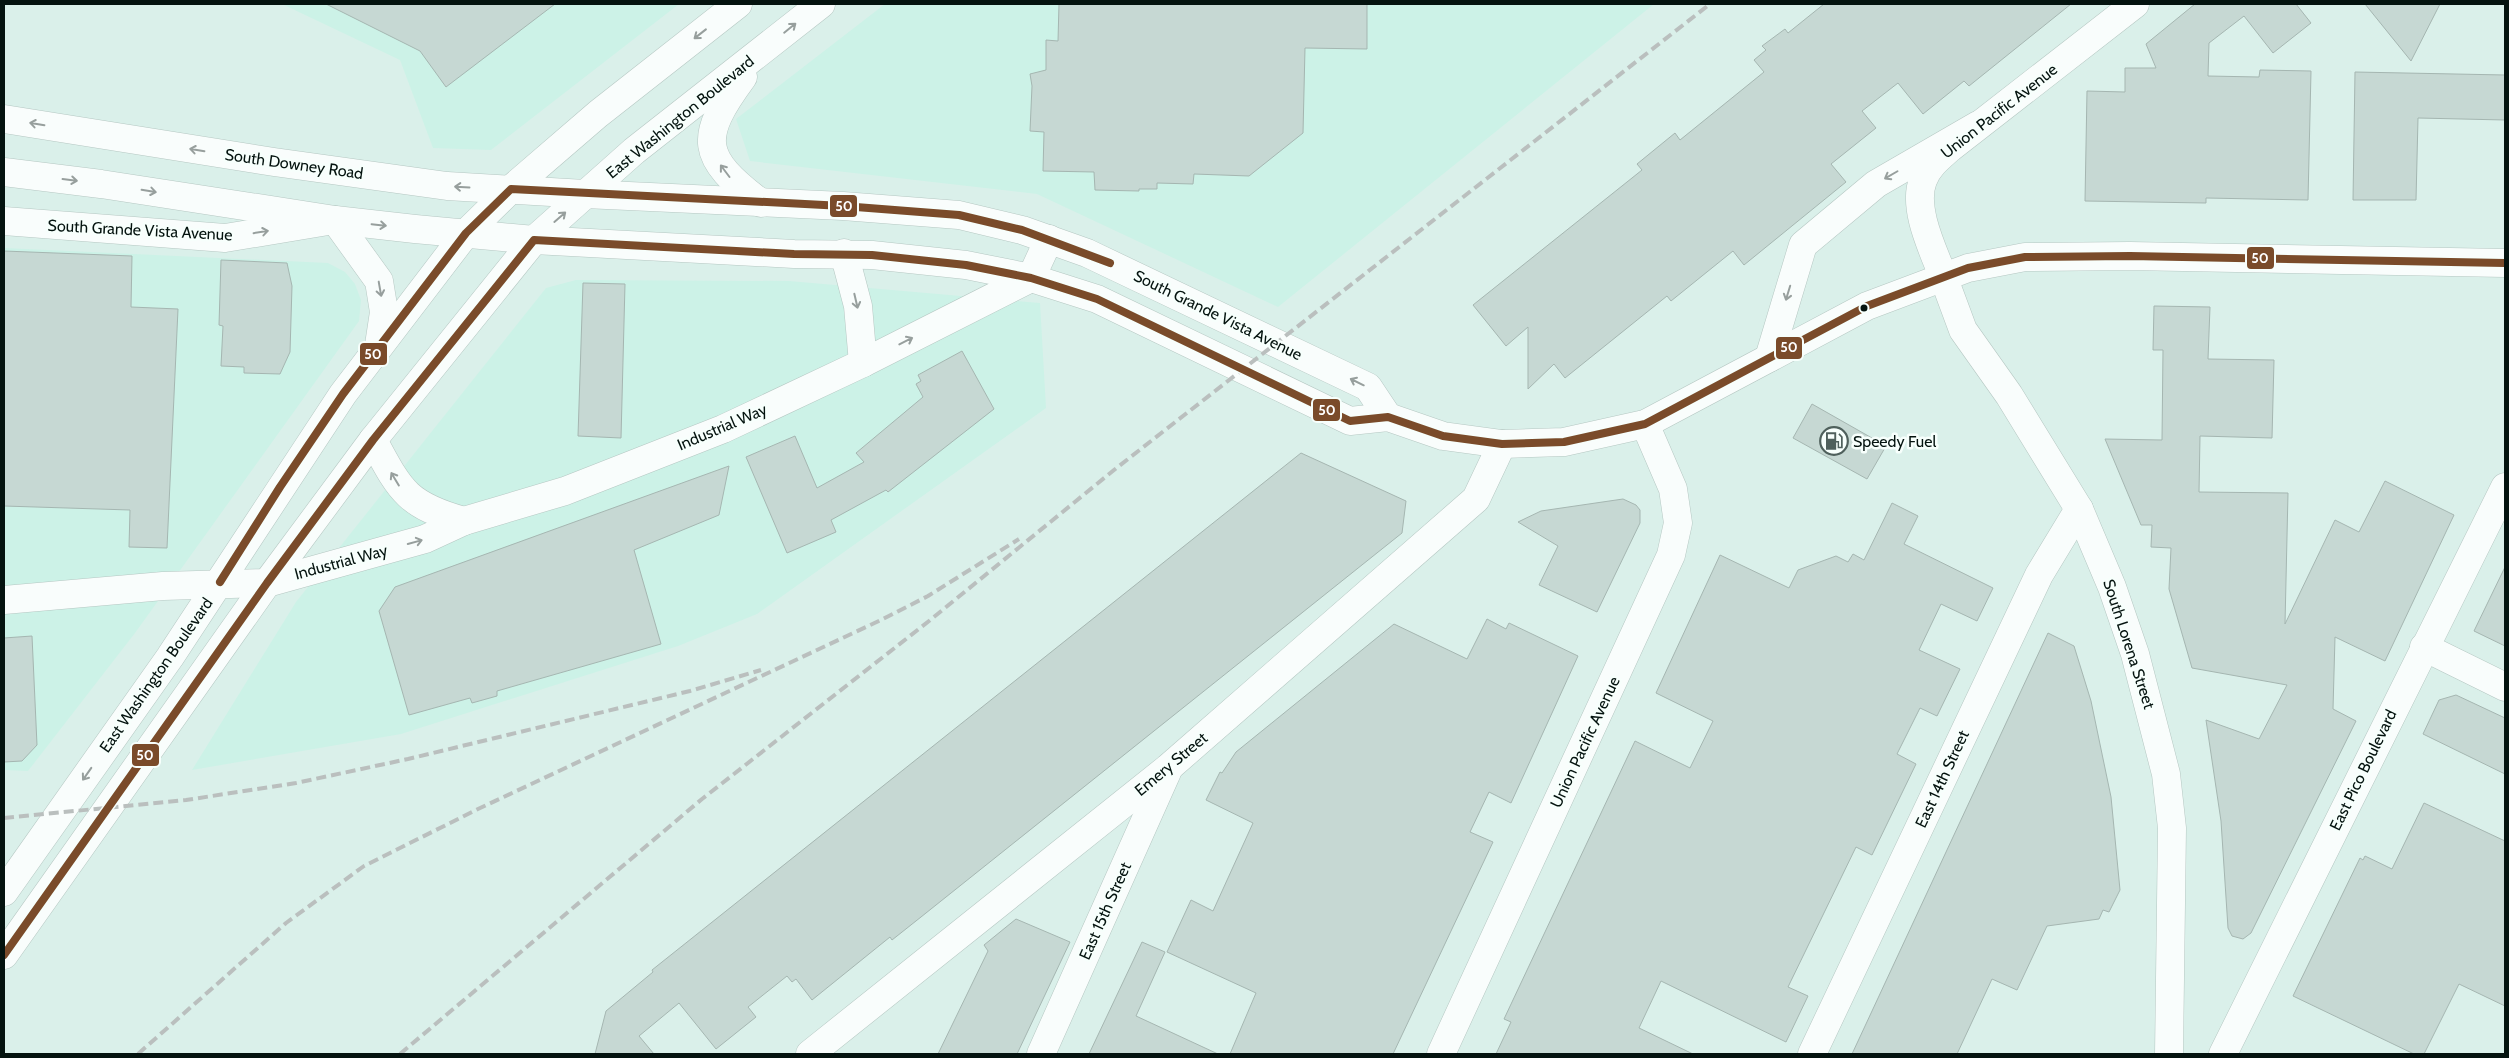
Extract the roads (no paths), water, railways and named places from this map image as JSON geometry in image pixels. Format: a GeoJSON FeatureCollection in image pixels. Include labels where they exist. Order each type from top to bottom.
{"type":"FeatureCollection","features":[{"type":"Feature","properties":{"kind":"main road","name":"East Washington Boulevard"},"geometry":{"type":"LineString","coordinates":[[4,892],[170,658],[280,487],[343,394],[466,233],[511,190],[598,114],[738,4]]}},
{"type":"Feature","properties":{"kind":"main road","name":"East Washington Boulevard"},"geometry":{"type":"LineString","coordinates":[[4,954],[267,583],[373,440],[534,240],[634,151],[820,4]]}},
{"type":"Feature","properties":{"kind":"main road","name":"Union Pacific Avenue"},"geometry":{"type":"LineString","coordinates":[[1943,276],[1924,228],[1920,194],[1922,181],[1935,161],[1978,125],[2135,4]]}},
{"type":"Feature","properties":{"kind":"main road"},"geometry":{"type":"LineString","coordinates":[[760,53],[718,112],[713,127],[712,148],[720,166],[729,177],[761,203]]}},
{"type":"Feature","properties":{"kind":"main road","name":"South Downey Road"},"geometry":{"type":"LineString","coordinates":[[4,119],[274,162],[440,185],[586,194]]}},
{"type":"Feature","properties":{"kind":"main road"},"geometry":{"type":"LineString","coordinates":[[1769,358],[1803,245],[1876,184],[1978,125]]}},
{"type":"Feature","properties":{"kind":"main road"},"geometry":{"type":"LineString","coordinates":[[4,172],[101,184],[335,220],[534,240],[794,254],[844,253],[966,265],[1031,278],[1097,299],[1350,421],[1388,417],[1444,436],[1502,444],[1564,442],[1645,424],[1867,306],[1968,268],[2024,258],[2130,256],[2505,263]]}},
{"type":"Feature","properties":{"kind":"main road","name":"South Grande Vista Avenue"},"geometry":{"type":"LineString","coordinates":[[586,194],[843,206],[959,215],[1049,239],[1095,257],[1368,387],[1388,417]]}},
{"type":"Feature","properties":{"kind":"main road"},"geometry":{"type":"LineString","coordinates":[[335,220],[379,281],[384,312],[378,347]]}},
{"type":"Feature","properties":{"kind":"main road","name":"South Grande Vista Avenue"},"geometry":{"type":"LineString","coordinates":[[4,221],[225,238],[335,220]]}},
{"type":"Feature","properties":{"kind":"main road"},"geometry":{"type":"LineString","coordinates":[[1031,278],[1049,239]]}},
{"type":"Feature","properties":{"kind":"main road"},"geometry":{"type":"LineString","coordinates":[[844,253],[858,306],[862,363]]}},
{"type":"Feature","properties":{"kind":"main road","name":"South Lorena Street"},"geometry":{"type":"LineString","coordinates":[[1943,276],[1964,330],[2009,395],[2079,509],[2112,587],[2135,654],[2166,774],[2172,828],[2169,1054]]}},
{"type":"Feature","properties":{"kind":"main road","name":"Industrial Way"},"geometry":{"type":"LineString","coordinates":[[4,600],[78,592],[267,583],[425,539],[464,521],[565,491],[723,429],[862,363],[1031,278]]}},
{"type":"Feature","properties":{"kind":"main road","name":"Union Pacific Avenue"},"geometry":{"type":"LineString","coordinates":[[1441,1054],[1671,555],[1678,523],[1673,489],[1645,424]]}},
{"type":"Feature","properties":{"kind":"main road"},"geometry":{"type":"LineString","coordinates":[[373,440],[398,484],[416,503],[464,521]]}},
{"type":"Feature","properties":{"kind":"main road","name":"Emery Street"},"geometry":{"type":"LineString","coordinates":[[810,1054],[1168,768],[1476,499],[1502,444]]}},
{"type":"Feature","properties":{"kind":"main road","name":"East Pico Boulevard"},"geometry":{"type":"LineString","coordinates":[[2223,1054],[2505,486]]}},
{"type":"Feature","properties":{"kind":"main road","name":"East 14th Street"},"geometry":{"type":"LineString","coordinates":[[1812,1054],[2039,575],[2079,509]]}},
{"type":"Feature","properties":{"kind":"main road"},"geometry":{"type":"LineString","coordinates":[[2424,647],[2505,687]]}},
{"type":"Feature","properties":{"kind":"main road","name":"East 15th Street"},"geometry":{"type":"LineString","coordinates":[[1041,1054],[1168,768]]}},
{"type":"Feature","properties":{"kind":"railway"},"geometry":{"type":"LineString","coordinates":[[400,1054],[702,799],[929,621],[1114,470],[1710,4]]}},
{"type":"Feature","properties":{"kind":"railway"},"geometry":{"type":"LineString","coordinates":[[138,1054],[286,923],[364,866],[478,809],[883,619],[928,596],[1019,539]]}},
{"type":"Feature","properties":{"kind":"railway"},"geometry":{"type":"LineString","coordinates":[[4,818],[186,800],[296,783],[408,759],[690,691],[761,670]]}},
{"type":"Feature","properties":{"kind":"place","name":"Speedy Fuel"},"geometry":{"type":"Point","coordinates":[1834,441]}}]}
